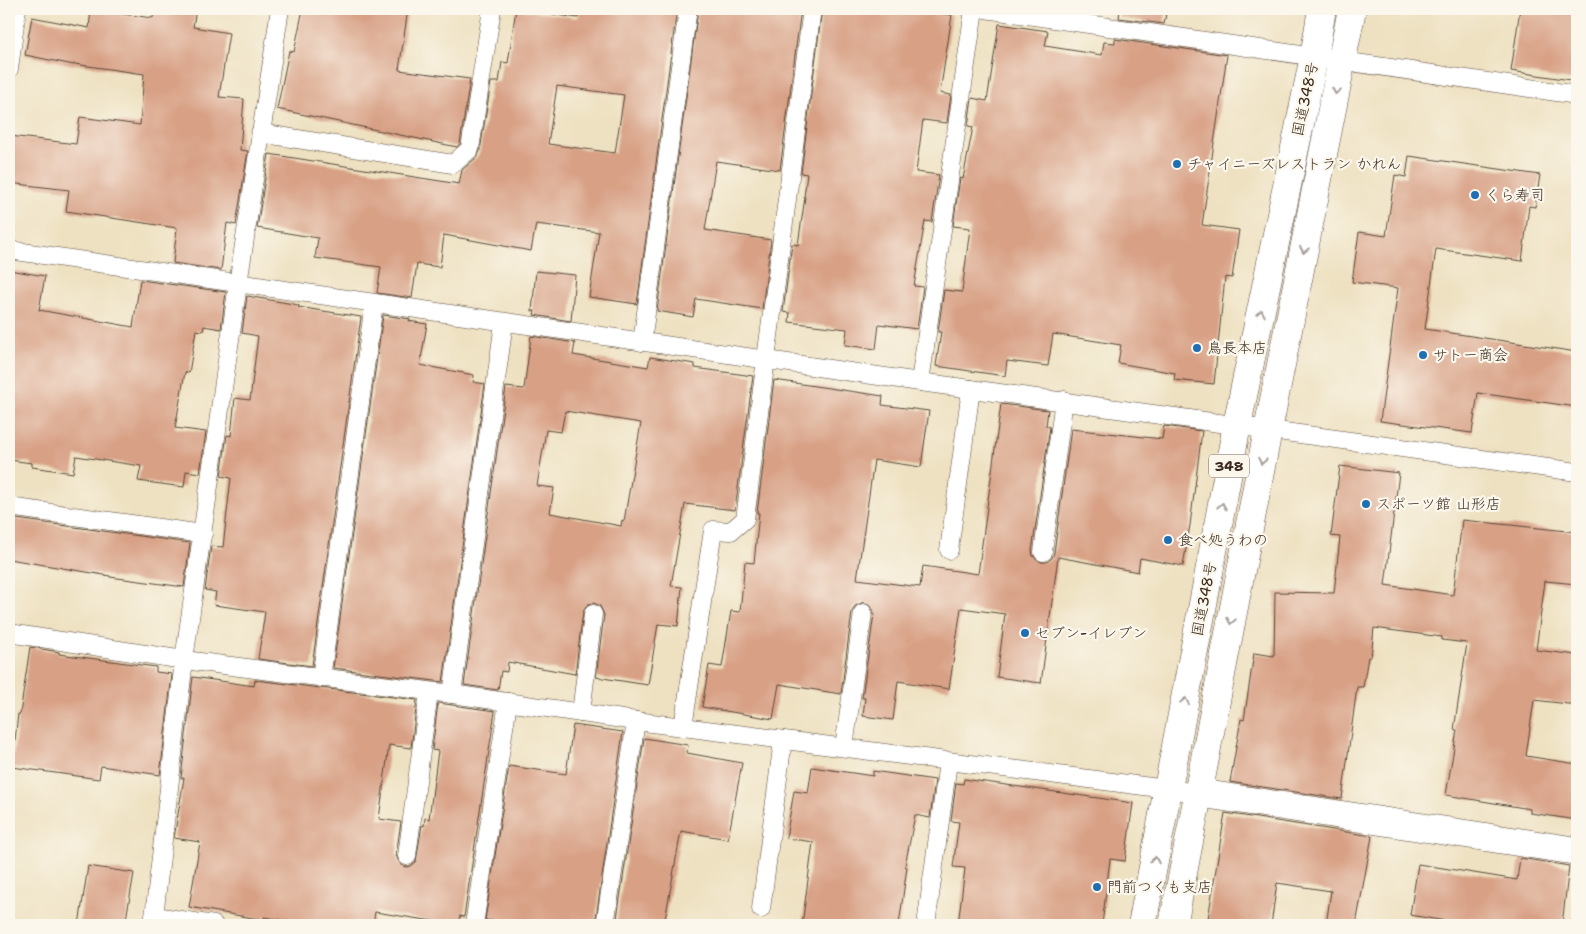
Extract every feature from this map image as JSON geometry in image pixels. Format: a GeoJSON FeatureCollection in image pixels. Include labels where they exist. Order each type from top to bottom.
{"type":"FeatureCollection","features":[{"type":"Feature","properties":{"kind":"main road","name":"国道348号"},"geometry":{"type":"LineString","coordinates":[[1142,925],[1237,425],[1314,57],[1322,9]]}},
{"type":"Feature","properties":{"kind":"main road","name":"国道348号"},"geometry":{"type":"LineString","coordinates":[[1173,925],[1268,430],[1352,9]]}},
{"type":"Feature","properties":{"kind":"main road"},"geometry":{"type":"LineString","coordinates":[[1198,793],[1577,851]]}},
{"type":"Feature","properties":{"kind":"lane"},"geometry":{"type":"LineString","coordinates":[[9,69],[17,9]]}},
{"type":"Feature","properties":{"kind":"lane"},"geometry":{"type":"LineString","coordinates":[[214,925],[154,921],[184,660],[260,133],[280,9]]}},
{"type":"Feature","properties":{"kind":"lane"},"geometry":{"type":"LineString","coordinates":[[260,133],[453,164],[470,149],[492,9]]}},
{"type":"Feature","properties":{"kind":"lane"},"geometry":{"type":"LineString","coordinates":[[642,342],[688,9]]}},
{"type":"Feature","properties":{"kind":"lane"},"geometry":{"type":"LineString","coordinates":[[683,727],[713,530],[731,531],[745,519],[812,9]]}},
{"type":"Feature","properties":{"kind":"lane"},"geometry":{"type":"LineString","coordinates":[[920,382],[974,9]]}},
{"type":"Feature","properties":{"kind":"lane"},"geometry":{"type":"LineString","coordinates":[[984,9],[1577,96]]}},
{"type":"Feature","properties":{"kind":"lane"},"geometry":{"type":"LineString","coordinates":[[9,250],[920,382],[1064,400],[1577,472]]}},
{"type":"Feature","properties":{"kind":"lane"},"geometry":{"type":"LineString","coordinates":[[320,678],[374,304]]}},
{"type":"Feature","properties":{"kind":"lane"},"geometry":{"type":"LineString","coordinates":[[452,694],[504,322]]}},
{"type":"Feature","properties":{"kind":"lane"},"geometry":{"type":"LineString","coordinates":[[949,550],[971,389]]}},
{"type":"Feature","properties":{"kind":"lane"},"geometry":{"type":"LineString","coordinates":[[1043,552],[1064,400]]}},
{"type":"Feature","properties":{"kind":"lane"},"geometry":{"type":"LineString","coordinates":[[9,508],[203,534]]}},
{"type":"Feature","properties":{"kind":"lane"},"geometry":{"type":"LineString","coordinates":[[844,747],[863,613]]}},
{"type":"Feature","properties":{"kind":"lane"},"geometry":{"type":"LineString","coordinates":[[581,713],[593,614]]}},
{"type":"Feature","properties":{"kind":"lane"},"geometry":{"type":"LineString","coordinates":[[9,633],[184,660],[452,694],[636,721],[1198,793]]}},
{"type":"Feature","properties":{"kind":"lane"},"geometry":{"type":"LineString","coordinates":[[408,856],[429,692]]}},
{"type":"Feature","properties":{"kind":"lane"},"geometry":{"type":"LineString","coordinates":[[474,925],[508,702]]}},
{"type":"Feature","properties":{"kind":"lane"},"geometry":{"type":"LineString","coordinates":[[605,925],[636,721]]}},
{"type":"Feature","properties":{"kind":"lane"},"geometry":{"type":"LineString","coordinates":[[761,909],[783,740]]}},
{"type":"Feature","properties":{"kind":"lane"},"geometry":{"type":"LineString","coordinates":[[926,925],[948,762]]}},
{"type":"Feature","properties":{"kind":"building"},"geometry":{"type":"Polygon","coordinates":[[[154,9],[196,9],[193,27],[229,33],[219,97],[244,99],[240,150],[248,151],[236,225],[227,223],[221,270],[173,263],[177,228],[66,211],[69,190],[9,183],[10,136],[76,144],[80,117],[140,125],[144,74],[74,65],[25,55],[32,17],[89,28],[91,10],[153,18],[154,9]]]}},
{"type":"Feature","properties":{"kind":"building"},"geometry":{"type":"Polygon","coordinates":[[[303,9],[408,9],[399,70],[470,79],[460,144],[457,147],[277,109],[289,51],[294,52],[303,9]]]}},
{"type":"Feature","properties":{"kind":"building"},"geometry":{"type":"Polygon","coordinates":[[[516,9],[578,18],[579,9],[677,9],[637,304],[589,297],[599,232],[536,224],[531,251],[444,235],[440,267],[417,264],[412,298],[377,293],[381,267],[315,258],[318,238],[257,228],[269,154],[459,184],[462,170],[477,157],[480,151],[491,82],[499,82],[502,62],[508,63],[516,9]],[[557,86],[548,144],[615,153],[624,95],[557,86]]]}},
{"type":"Feature","properties":{"kind":"building"},"geometry":{"type":"Polygon","coordinates":[[[698,9],[801,9],[780,170],[716,161],[705,230],[771,240],[762,309],[696,299],[693,317],[657,311],[698,9]]]}},
{"type":"Feature","properties":{"kind":"building"},"geometry":{"type":"Polygon","coordinates":[[[822,9],[910,9],[952,15],[940,93],[951,95],[947,123],[923,120],[916,172],[939,175],[932,222],[925,221],[914,286],[923,287],[917,329],[879,324],[876,349],[845,345],[847,329],[789,322],[790,313],[783,312],[792,244],[798,245],[805,197],[807,174],[801,173],[822,9]]]}},
{"type":"Feature","properties":{"kind":"building"},"geometry":{"type":"Polygon","coordinates":[[[1120,9],[1167,9],[1164,24],[1119,18],[1120,9]]]}},
{"type":"Feature","properties":{"kind":"building"},"geometry":{"type":"Polygon","coordinates":[[[1520,9],[1577,9],[1577,81],[1511,71],[1520,9]]]}},
{"type":"Feature","properties":{"kind":"building"},"geometry":{"type":"Polygon","coordinates":[[[999,24],[1048,31],[1045,46],[1102,55],[1104,42],[1115,43],[1115,39],[1227,55],[1202,225],[1239,230],[1232,278],[1225,277],[1214,384],[1174,380],[1175,373],[1118,363],[1121,345],[1053,334],[1048,366],[1007,361],[1005,376],[936,366],[941,332],[938,332],[944,290],[962,292],[970,228],[953,226],[960,178],[963,179],[973,127],[968,126],[972,98],[987,101],[999,24]]]}},
{"type":"Feature","properties":{"kind":"building"},"geometry":{"type":"Polygon","coordinates":[[[1409,156],[1540,175],[1535,207],[1529,206],[1522,261],[1436,249],[1425,329],[1577,352],[1577,407],[1478,393],[1472,433],[1380,421],[1398,288],[1352,282],[1359,232],[1386,236],[1395,175],[1406,177],[1409,156]]]}},
{"type":"Feature","properties":{"kind":"building"},"geometry":{"type":"Polygon","coordinates":[[[9,270],[45,276],[39,310],[133,327],[140,280],[226,292],[221,329],[204,326],[203,331],[196,330],[189,373],[185,372],[175,428],[206,432],[200,473],[186,471],[184,487],[138,481],[141,466],[76,456],[73,473],[32,467],[32,463],[9,460],[9,270]]]}},
{"type":"Feature","properties":{"kind":"building"},"geometry":{"type":"Polygon","coordinates":[[[536,271],[575,275],[571,321],[534,315],[535,311],[532,311],[536,271]]]}},
{"type":"Feature","properties":{"kind":"building"},"geometry":{"type":"Polygon","coordinates":[[[247,296],[299,305],[298,307],[361,317],[312,666],[258,659],[265,612],[214,605],[216,592],[205,590],[211,546],[223,547],[231,478],[221,476],[227,435],[231,436],[235,398],[250,400],[258,336],[242,333],[247,296]]]}},
{"type":"Feature","properties":{"kind":"building"},"geometry":{"type":"Polygon","coordinates":[[[383,315],[427,324],[420,365],[474,375],[473,382],[485,384],[443,682],[333,668],[383,315]]]}},
{"type":"Feature","properties":{"kind":"building"},"geometry":{"type":"Polygon","coordinates":[[[531,336],[575,343],[573,355],[648,367],[650,357],[695,364],[695,368],[753,376],[735,510],[685,504],[671,586],[682,587],[678,626],[658,624],[648,685],[596,677],[604,615],[600,606],[594,603],[588,604],[583,612],[575,674],[508,662],[507,672],[501,671],[498,690],[464,685],[506,387],[524,389],[531,336]],[[565,411],[561,432],[546,430],[537,486],[554,488],[550,513],[621,526],[622,520],[624,521],[641,423],[565,411]]]}},
{"type":"Feature","properties":{"kind":"building"},"geometry":{"type":"Polygon","coordinates":[[[774,380],[883,396],[882,405],[929,411],[921,467],[874,460],[857,579],[920,587],[923,566],[978,574],[1001,404],[1048,410],[1046,426],[1050,427],[1032,551],[1033,556],[1041,562],[1047,562],[1054,553],[1071,429],[1162,439],[1164,426],[1202,431],[1183,566],[1140,558],[1138,572],[1058,557],[1041,683],[997,677],[1005,614],[961,608],[949,689],[898,681],[893,720],[863,716],[865,698],[862,698],[874,614],[870,605],[864,602],[855,606],[852,612],[841,694],[779,684],[773,719],[702,707],[709,665],[722,667],[731,611],[740,612],[745,562],[754,563],[759,513],[757,513],[774,380]]]}},
{"type":"Feature","properties":{"kind":"building"},"geometry":{"type":"Polygon","coordinates":[[[1340,466],[1399,473],[1385,585],[1453,595],[1462,520],[1577,532],[1577,584],[1545,581],[1536,650],[1577,655],[1577,705],[1534,700],[1526,756],[1577,764],[1577,820],[1530,813],[1530,809],[1446,795],[1457,730],[1454,730],[1467,643],[1442,640],[1442,637],[1374,628],[1371,657],[1368,657],[1363,687],[1357,687],[1342,799],[1230,782],[1241,719],[1244,720],[1254,653],[1274,656],[1275,592],[1334,593],[1340,537],[1331,536],[1340,466]]]}},
{"type":"Feature","properties":{"kind":"building"},"geometry":{"type":"Polygon","coordinates":[[[9,518],[190,543],[184,587],[110,577],[9,559],[9,518]]]}},
{"type":"Feature","properties":{"kind":"building"},"geometry":{"type":"Polygon","coordinates":[[[30,647],[59,652],[59,654],[156,667],[156,672],[172,674],[160,775],[101,766],[99,779],[12,767],[18,714],[20,714],[30,647]]]}},
{"type":"Feature","properties":{"kind":"building"},"geometry":{"type":"Polygon","coordinates":[[[193,677],[254,686],[255,680],[417,700],[411,748],[389,745],[379,819],[401,822],[396,855],[400,864],[406,867],[416,862],[422,825],[424,826],[425,818],[429,819],[438,751],[432,750],[438,703],[495,711],[464,917],[460,916],[458,925],[375,912],[373,925],[311,925],[264,917],[264,920],[189,907],[200,842],[174,838],[184,778],[181,778],[193,677]]]}},
{"type":"Feature","properties":{"kind":"building"},"geometry":{"type":"Polygon","coordinates":[[[573,725],[623,732],[595,925],[516,925],[485,920],[509,766],[566,774],[573,725]]]}},
{"type":"Feature","properties":{"kind":"building"},"geometry":{"type":"Polygon","coordinates":[[[644,738],[688,745],[687,753],[742,763],[728,839],[681,831],[664,925],[616,925],[644,738]]]}},
{"type":"Feature","properties":{"kind":"building"},"geometry":{"type":"Polygon","coordinates":[[[812,767],[873,776],[873,771],[935,780],[930,818],[915,815],[905,866],[907,867],[899,925],[802,925],[813,842],[786,838],[794,791],[808,793],[812,767]]]}},
{"type":"Feature","properties":{"kind":"building"},"geometry":{"type":"Polygon","coordinates":[[[964,779],[1133,803],[1125,861],[1110,859],[1102,925],[958,925],[965,868],[953,867],[959,822],[951,821],[956,783],[963,784],[964,779]]]}},
{"type":"Feature","properties":{"kind":"building"},"geometry":{"type":"Polygon","coordinates":[[[1225,813],[1372,836],[1356,925],[1326,925],[1331,891],[1277,883],[1271,925],[1207,925],[1225,813]]]}},
{"type":"Feature","properties":{"kind":"building"},"geometry":{"type":"Polygon","coordinates":[[[1520,858],[1569,866],[1562,925],[1469,925],[1410,915],[1418,864],[1517,880],[1520,858]]]}},
{"type":"Feature","properties":{"kind":"building"},"geometry":{"type":"Polygon","coordinates":[[[88,866],[134,873],[125,925],[79,925],[88,866]]]}},
{"type":"Feature","properties":{"kind":"place","name":"チャイニーズレストラン かれん"},"geometry":{"type":"Point","coordinates":[1177,164]}},
{"type":"Feature","properties":{"kind":"place","name":"くら寿司"},"geometry":{"type":"Point","coordinates":[1475,195]}},
{"type":"Feature","properties":{"kind":"place","name":"鳥長本店"},"geometry":{"type":"Point","coordinates":[1197,348]}},
{"type":"Feature","properties":{"kind":"place","name":"サトー商会"},"geometry":{"type":"Point","coordinates":[1423,355]}},
{"type":"Feature","properties":{"kind":"place","name":"スポーツ館 山形店"},"geometry":{"type":"Point","coordinates":[1366,504]}},
{"type":"Feature","properties":{"kind":"place","name":"食べ処うわの"},"geometry":{"type":"Point","coordinates":[1168,540]}},
{"type":"Feature","properties":{"kind":"place","name":"セブン-イレブン"},"geometry":{"type":"Point","coordinates":[1025,633]}},
{"type":"Feature","properties":{"kind":"place","name":"門前つくも支店"},"geometry":{"type":"Point","coordinates":[1097,887]}}]}
